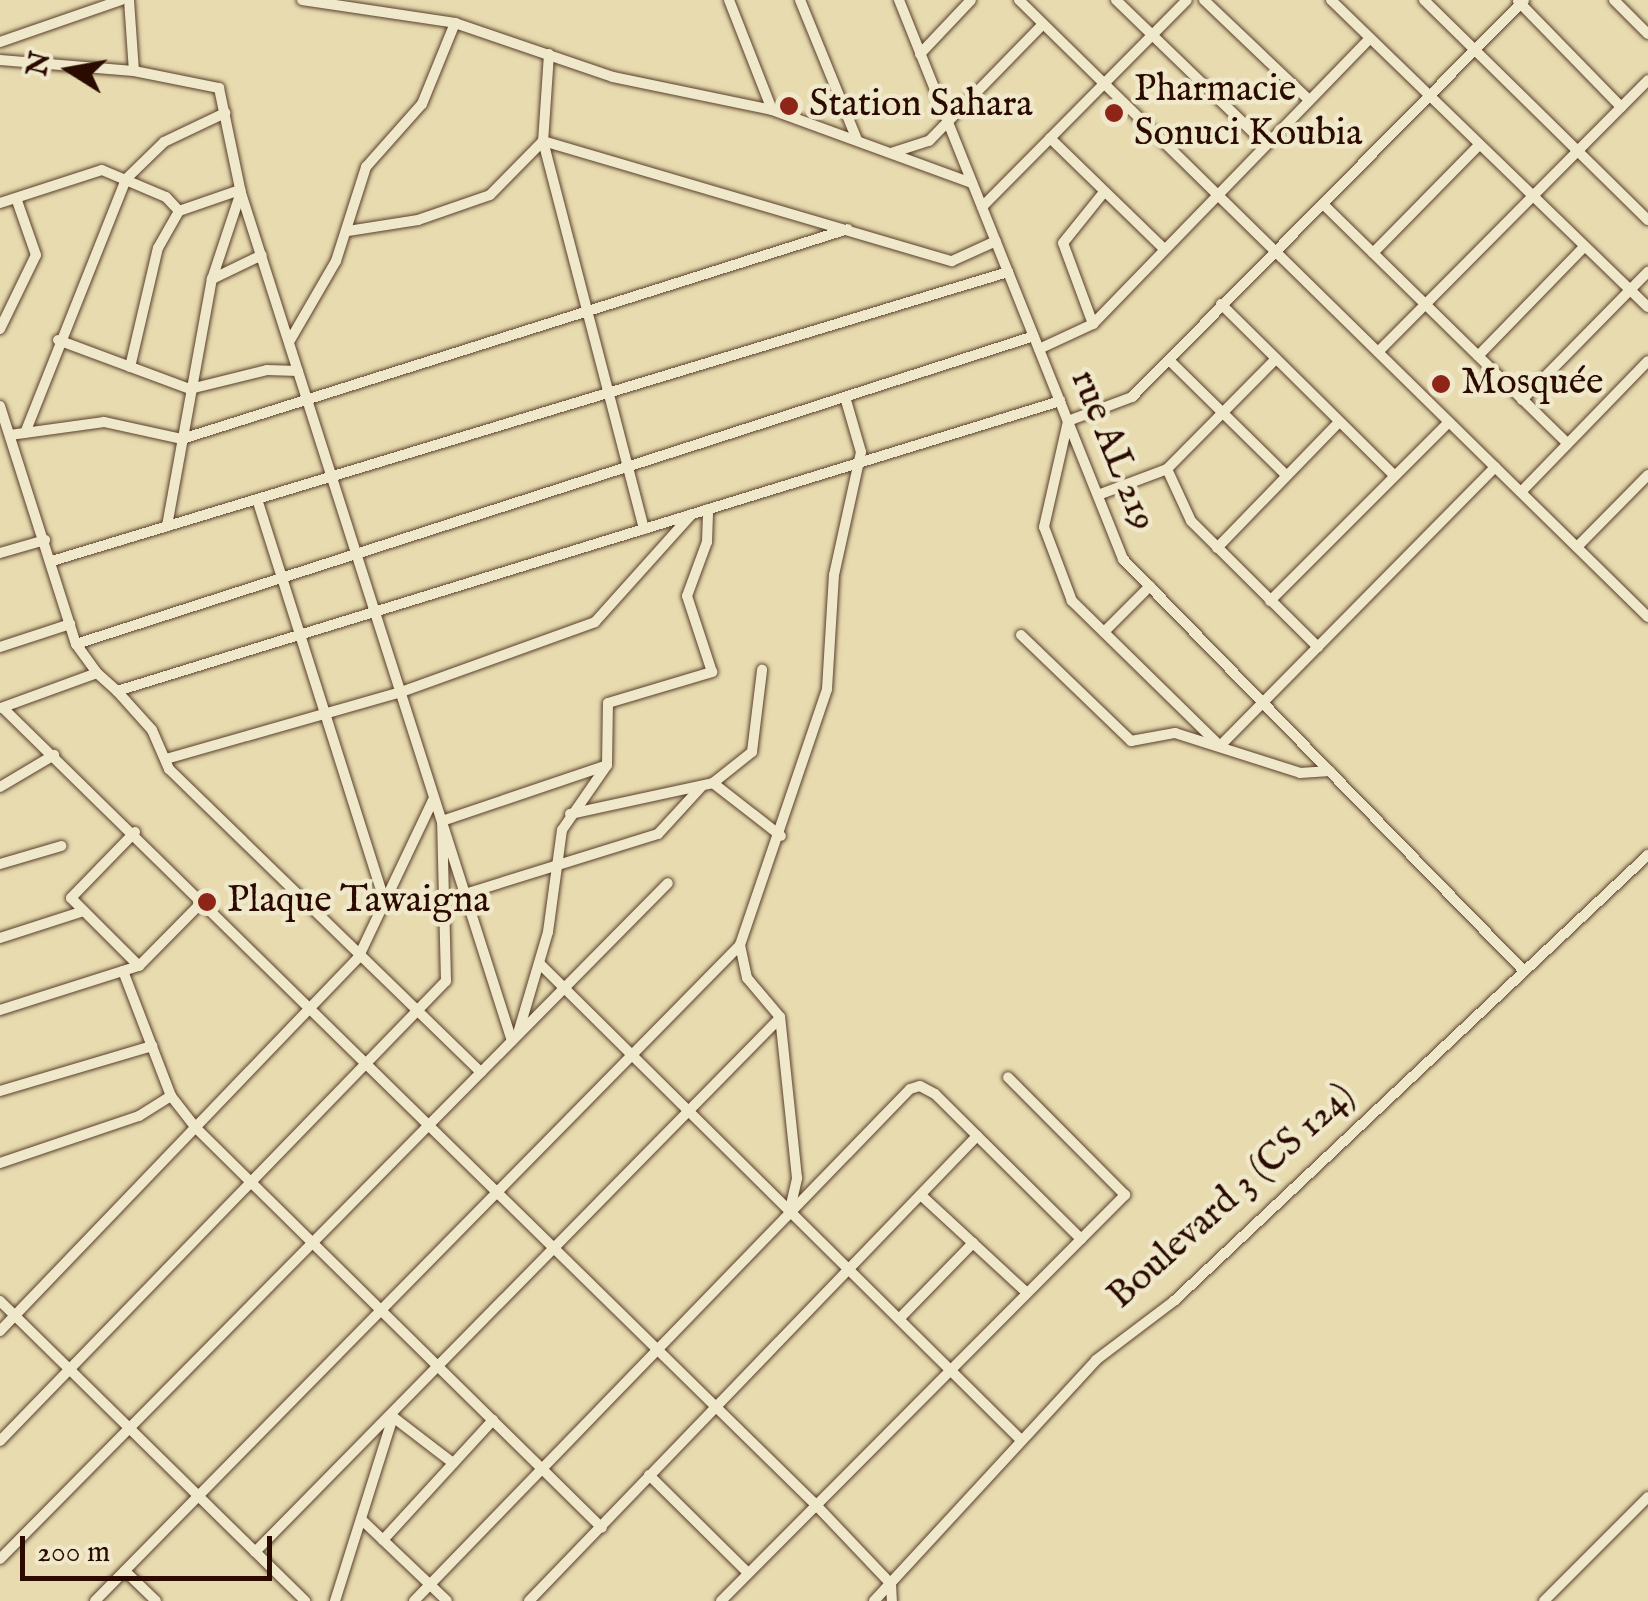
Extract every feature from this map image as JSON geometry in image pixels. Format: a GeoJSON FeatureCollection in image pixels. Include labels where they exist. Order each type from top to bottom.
{"type":"FeatureCollection","features":[{"type":"Feature","properties":{"kind":"street"},"geometry":{"type":"LineString","coordinates":[[0,42],[121,0]]}},
{"type":"Feature","properties":{"kind":"street"},"geometry":{"type":"LineString","coordinates":[[129,0],[134,71]]}},
{"type":"Feature","properties":{"kind":"street"},"geometry":{"type":"LineString","coordinates":[[302,0],[456,23],[612,76],[772,110],[972,182]]}},
{"type":"Feature","properties":{"kind":"street"},"geometry":{"type":"LineString","coordinates":[[376,11],[390,0]]}},
{"type":"Feature","properties":{"kind":"street"},"geometry":{"type":"LineString","coordinates":[[729,0],[772,110]]}},
{"type":"Feature","properties":{"kind":"street"},"geometry":{"type":"LineString","coordinates":[[800,0],[857,140]]}},
{"type":"Feature","properties":{"kind":"street","name":"rue AL 219"},"geometry":{"type":"LineString","coordinates":[[899,0],[1123,558],[1524,970]]}},
{"type":"Feature","properties":{"kind":"street"},"geometry":{"type":"LineString","coordinates":[[920,54],[971,0]]}},
{"type":"Feature","properties":{"kind":"street"},"geometry":{"type":"LineString","coordinates":[[1019,0],[1648,617]]}},
{"type":"Feature","properties":{"kind":"street"},"geometry":{"type":"LineString","coordinates":[[1116,0],[1265,144]]}},
{"type":"Feature","properties":{"kind":"street"},"geometry":{"type":"LineString","coordinates":[[982,208],[1187,0]]}},
{"type":"Feature","properties":{"kind":"street"},"geometry":{"type":"LineString","coordinates":[[1204,0],[1310,100]]}},
{"type":"Feature","properties":{"kind":"street"},"geometry":{"type":"LineString","coordinates":[[1331,0],[1648,306]]}},
{"type":"Feature","properties":{"kind":"street"},"geometry":{"type":"LineString","coordinates":[[1424,0],[1648,220]]}},
{"type":"Feature","properties":{"kind":"street"},"geometry":{"type":"LineString","coordinates":[[1614,0],[1648,34]]}},
{"type":"Feature","properties":{"kind":"street"},"geometry":{"type":"LineString","coordinates":[[1219,743],[1072,600],[1044,527],[1068,421],[1132,397],[1521,1],[1621,108]]}},
{"type":"Feature","properties":{"kind":"street"},"geometry":{"type":"LineString","coordinates":[[289,342],[348,231],[366,168],[422,104],[456,23]]}},
{"type":"Feature","properties":{"kind":"street"},"geometry":{"type":"LineString","coordinates":[[891,152],[929,142],[1043,24]]}},
{"type":"Feature","properties":{"kind":"street"},"geometry":{"type":"LineString","coordinates":[[1039,349],[1093,324],[1370,38]]}},
{"type":"Feature","properties":{"kind":"street"},"geometry":{"type":"LineString","coordinates":[[549,54],[542,141],[644,529]]}},
{"type":"Feature","properties":{"kind":"street"},"geometry":{"type":"LineString","coordinates":[[0,60],[134,71],[212,83],[224,113],[240,192],[465,894],[515,1038]]}},
{"type":"Feature","properties":{"kind":"street"},"geometry":{"type":"LineString","coordinates":[[1378,352],[1648,80]]}},
{"type":"Feature","properties":{"kind":"street"},"geometry":{"type":"LineString","coordinates":[[25,432],[58,340],[126,179],[164,142],[224,113]]}},
{"type":"Feature","properties":{"kind":"street"},"geometry":{"type":"LineString","coordinates":[[1050,138],[1164,249]]}},
{"type":"Feature","properties":{"kind":"street"},"geometry":{"type":"LineString","coordinates":[[348,231],[418,220],[490,195],[525,166],[542,141]]}},
{"type":"Feature","properties":{"kind":"street"},"geometry":{"type":"LineString","coordinates":[[542,141],[952,261],[996,241]]}},
{"type":"Feature","properties":{"kind":"street"},"geometry":{"type":"LineString","coordinates":[[1373,254],[1479,144]]}},
{"type":"Feature","properties":{"kind":"street"},"geometry":{"type":"LineString","coordinates":[[0,203],[102,170],[166,197],[179,211]]}},
{"type":"Feature","properties":{"kind":"street"},"geometry":{"type":"LineString","coordinates":[[130,367],[158,248],[179,211],[240,192]]}},
{"type":"Feature","properties":{"kind":"street"},"geometry":{"type":"LineString","coordinates":[[167,526],[212,280],[240,192]]}},
{"type":"Feature","properties":{"kind":"street"},"geometry":{"type":"LineString","coordinates":[[1093,324],[1064,242],[1104,192]]}},
{"type":"Feature","properties":{"kind":"street"},"geometry":{"type":"LineString","coordinates":[[0,328],[36,255],[16,198]]}},
{"type":"Feature","properties":{"kind":"street"},"geometry":{"type":"LineString","coordinates":[[1323,204],[1567,443]]}},
{"type":"Feature","properties":{"kind":"street"},"geometry":{"type":"LineString","coordinates":[[10,435],[104,422],[182,438],[848,229]]}},
{"type":"Feature","properties":{"kind":"street"},"geometry":{"type":"LineString","coordinates":[[1478,356],[1585,246]]}},
{"type":"Feature","properties":{"kind":"street"},"geometry":{"type":"LineString","coordinates":[[212,280],[262,256]]}},
{"type":"Feature","properties":{"kind":"street"},"geometry":{"type":"LineString","coordinates":[[52,561],[1008,272]]}},
{"type":"Feature","properties":{"kind":"street"},"geometry":{"type":"LineString","coordinates":[[1522,400],[1648,272]]}},
{"type":"Feature","properties":{"kind":"street"},"geometry":{"type":"LineString","coordinates":[[1220,304],[1394,474]]}},
{"type":"Feature","properties":{"kind":"street"},"geometry":{"type":"LineString","coordinates":[[76,644],[1034,336]]}},
{"type":"Feature","properties":{"kind":"street"},"geometry":{"type":"LineString","coordinates":[[58,340],[190,389],[266,370],[298,371]]}},
{"type":"Feature","properties":{"kind":"street"},"geometry":{"type":"LineString","coordinates":[[1098,495],[1166,470],[1276,359]]}},
{"type":"Feature","properties":{"kind":"street"},"geometry":{"type":"LineString","coordinates":[[1169,360],[1286,475]]}},
{"type":"Feature","properties":{"kind":"street"},"geometry":{"type":"LineString","coordinates":[[1521,492],[1646,366]]}},
{"type":"Feature","properties":{"kind":"street"},"geometry":{"type":"LineString","coordinates":[[95,1601],[740,945],[781,836],[827,689],[834,575],[860,462],[861,443],[846,397]]}},
{"type":"Feature","properties":{"kind":"street"},"geometry":{"type":"LineString","coordinates":[[117,691],[1060,401]]}},
{"type":"Feature","properties":{"kind":"street"},"geometry":{"type":"LineString","coordinates":[[0,406],[76,644],[152,730],[169,770],[358,958],[482,1072]]}},
{"type":"Feature","properties":{"kind":"street"},"geometry":{"type":"LineString","coordinates":[[1217,548],[1339,422]]}},
{"type":"Feature","properties":{"kind":"street"},"geometry":{"type":"LineString","coordinates":[[1270,601],[1449,422]]}},
{"type":"Feature","properties":{"kind":"street"},"geometry":{"type":"LineString","coordinates":[[1219,743],[1495,466]]}},
{"type":"Feature","properties":{"kind":"street"},"geometry":{"type":"LineString","coordinates":[[1166,470],[1187,516],[1318,647]]}},
{"type":"Feature","properties":{"kind":"street"},"geometry":{"type":"LineString","coordinates":[[1577,548],[1648,475]]}},
{"type":"Feature","properties":{"kind":"street"},"geometry":{"type":"LineString","coordinates":[[257,499],[322,715],[385,902]]}},
{"type":"Feature","properties":{"kind":"street"},"geometry":{"type":"LineString","coordinates":[[515,1038],[540,964],[569,814],[607,765],[608,703],[712,672],[687,596],[708,542],[708,508]]}},
{"type":"Feature","properties":{"kind":"street"},"geometry":{"type":"LineString","coordinates":[[166,759],[401,692],[595,622],[692,514]]}},
{"type":"Feature","properties":{"kind":"street"},"geometry":{"type":"LineString","coordinates":[[0,553],[45,540]]}},
{"type":"Feature","properties":{"kind":"street"},"geometry":{"type":"LineString","coordinates":[[1104,632],[1150,586]]}},
{"type":"Feature","properties":{"kind":"street"},"geometry":{"type":"LineString","coordinates":[[1638,607],[1648,598]]}},
{"type":"Feature","properties":{"kind":"street"},"geometry":{"type":"LineString","coordinates":[[0,647],[70,624]]}},
{"type":"Feature","properties":{"kind":"street"},"geometry":{"type":"LineString","coordinates":[[1022,635],[1126,738],[1142,741],[1168,732],[1219,743],[1300,772],[1330,771]]}},
{"type":"Feature","properties":{"kind":"street"},"geometry":{"type":"LineString","coordinates":[[465,894],[658,834],[707,784],[752,752],[762,670]]}},
{"type":"Feature","properties":{"kind":"street"},"geometry":{"type":"LineString","coordinates":[[97,672],[2,708],[135,832],[816,1505],[891,1584],[892,1601]]}},
{"type":"Feature","properties":{"kind":"street"},"geometry":{"type":"LineString","coordinates":[[0,787],[54,755]]}},
{"type":"Feature","properties":{"kind":"street"},"geometry":{"type":"LineString","coordinates":[[442,821],[607,765]]}},
{"type":"Feature","properties":{"kind":"street"},"geometry":{"type":"LineString","coordinates":[[569,814],[707,784],[781,836]]}},
{"type":"Feature","properties":{"kind":"street"},"geometry":{"type":"LineString","coordinates":[[0,1330],[358,958],[434,798]]}},
{"type":"Feature","properties":{"kind":"street"},"geometry":{"type":"LineString","coordinates":[[0,1441],[446,981],[442,821]]}},
{"type":"Feature","properties":{"kind":"street"},"geometry":{"type":"LineString","coordinates":[[135,832],[71,898],[140,966]]}},
{"type":"Feature","properties":{"kind":"street"},"geometry":{"type":"LineString","coordinates":[[0,864],[61,846]]}},
{"type":"Feature","properties":{"kind":"street","name":"Boulevard 3 (CS 124)"},"geometry":{"type":"LineString","coordinates":[[874,1601],[1019,1438],[1648,855]]}},
{"type":"Feature","properties":{"kind":"street"},"geometry":{"type":"LineString","coordinates":[[0,1559],[668,883]]}},
{"type":"Feature","properties":{"kind":"street"},"geometry":{"type":"LineString","coordinates":[[0,1010],[140,966],[204,900]]}},
{"type":"Feature","properties":{"kind":"street"},"geometry":{"type":"LineString","coordinates":[[0,938],[84,911]]}},
{"type":"Feature","properties":{"kind":"street"},"geometry":{"type":"LineString","coordinates":[[740,945],[747,978],[780,1017],[797,1178],[791,1211]]}},
{"type":"Feature","properties":{"kind":"street"},"geometry":{"type":"LineString","coordinates":[[540,964],[562,991],[852,1270],[1019,1438]]}},
{"type":"Feature","properties":{"kind":"street"},"geometry":{"type":"LineString","coordinates":[[124,971],[171,1096],[195,1127],[602,1528]]}},
{"type":"Feature","properties":{"kind":"street"},"geometry":{"type":"LineString","coordinates":[[255,1552],[394,1417],[438,1366],[780,1017]]}},
{"type":"Feature","properties":{"kind":"street"},"geometry":{"type":"LineString","coordinates":[[0,1090],[152,1046]]}},
{"type":"Feature","properties":{"kind":"street"},"geometry":{"type":"LineString","coordinates":[[721,1601],[1125,1195],[1008,1077]]}},
{"type":"Feature","properties":{"kind":"street"},"geometry":{"type":"LineString","coordinates":[[414,1601],[910,1090],[928,1088],[1082,1239]]}},
{"type":"Feature","properties":{"kind":"street"},"geometry":{"type":"LineString","coordinates":[[0,1164],[139,1116],[171,1096]]}},
{"type":"Feature","properties":{"kind":"street"},"geometry":{"type":"LineString","coordinates":[[529,1601],[602,1528],[714,1404],[852,1270],[978,1136]]}},
{"type":"Feature","properties":{"kind":"street"},"geometry":{"type":"LineString","coordinates":[[923,1197],[1026,1292]]}},
{"type":"Feature","properties":{"kind":"street"},"geometry":{"type":"LineString","coordinates":[[900,1318],[973,1243]]}},
{"type":"Feature","properties":{"kind":"street"},"geometry":{"type":"LineString","coordinates":[[0,1301],[305,1601]]}},
{"type":"Feature","properties":{"kind":"street"},"geometry":{"type":"LineString","coordinates":[[394,1417],[453,1463]]}},
{"type":"Feature","properties":{"kind":"street"},"geometry":{"type":"LineString","coordinates":[[334,1601],[394,1417]]}},
{"type":"Feature","properties":{"kind":"street"},"geometry":{"type":"LineString","coordinates":[[382,1540],[492,1420]]}},
{"type":"Feature","properties":{"kind":"street"},"geometry":{"type":"LineString","coordinates":[[648,1475],[748,1573]]}},
{"type":"Feature","properties":{"kind":"street"},"geometry":{"type":"LineString","coordinates":[[1552,1598],[1648,1497]]}},
{"type":"Feature","properties":{"kind":"street"},"geometry":{"type":"LineString","coordinates":[[362,1520],[447,1601]]}},
{"type":"Feature","properties":{"kind":"street"},"geometry":{"type":"LineString","coordinates":[[125,1571],[156,1601]]}},
{"type":"Feature","properties":{"kind":"place","name":"Station Sahara"},"geometry":{"type":"Point","coordinates":[789,106]}},
{"type":"Feature","properties":{"kind":"place","name":"Pharmacie Sonuci Koubia"},"geometry":{"type":"Point","coordinates":[1114,113]}},
{"type":"Feature","properties":{"kind":"place","name":"Mosquée"},"geometry":{"type":"Point","coordinates":[1441,384]}},
{"type":"Feature","properties":{"kind":"place","name":"Plaque Tawaigna"},"geometry":{"type":"Point","coordinates":[207,902]}}]}
